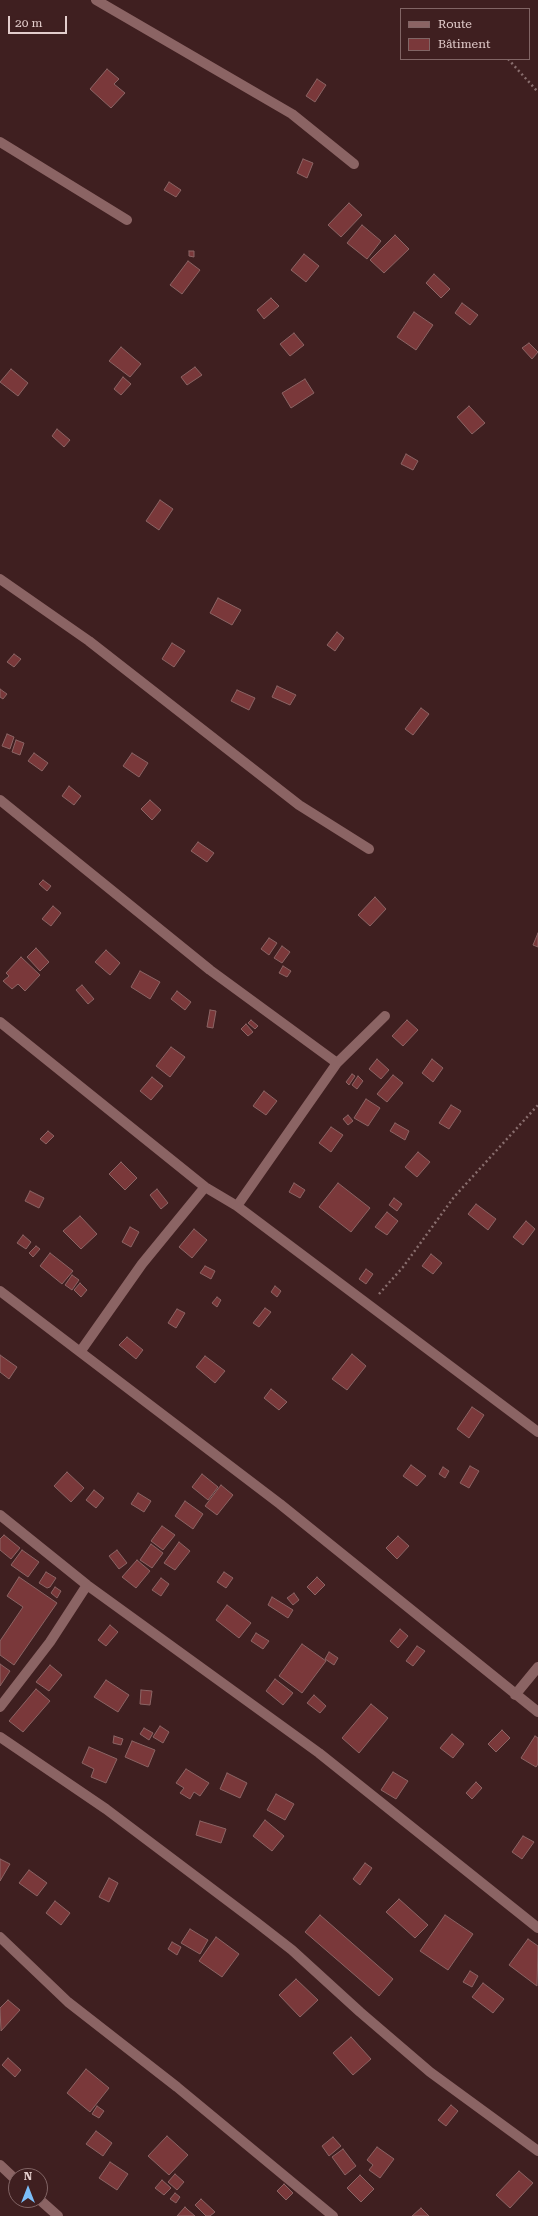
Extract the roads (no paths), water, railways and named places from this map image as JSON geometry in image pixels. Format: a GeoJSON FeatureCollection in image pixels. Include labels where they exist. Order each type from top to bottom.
{"type":"FeatureCollection","features":[{"type":"Feature","properties":{"kind":"street"},"geometry":{"type":"LineString","coordinates":[[96,0],[292,114],[354,164]]}},
{"type":"Feature","properties":{"kind":"street"},"geometry":{"type":"LineString","coordinates":[[0,142],[127,220]]}},
{"type":"Feature","properties":{"kind":"street"},"geometry":{"type":"LineString","coordinates":[[0,580],[89,641],[299,806],[369,849]]}},
{"type":"Feature","properties":{"kind":"street"},"geometry":{"type":"LineString","coordinates":[[0,800],[210,970],[337,1063]]}},
{"type":"Feature","properties":{"kind":"street"},"geometry":{"type":"LineString","coordinates":[[237,1206],[337,1063],[385,1016]]}},
{"type":"Feature","properties":{"kind":"street"},"geometry":{"type":"LineString","coordinates":[[0,1022],[205,1187],[237,1206],[538,1432]]}},
{"type":"Feature","properties":{"kind":"street"},"geometry":{"type":"LineString","coordinates":[[80,1352],[142,1264],[205,1187]]}},
{"type":"Feature","properties":{"kind":"street"},"geometry":{"type":"LineString","coordinates":[[0,1291],[280,1504],[515,1695],[538,1712]]}},
{"type":"Feature","properties":{"kind":"street"},"geometry":{"type":"LineString","coordinates":[[0,1515],[87,1584],[319,1753],[538,1928]]}},
{"type":"Feature","properties":{"kind":"street"},"geometry":{"type":"LineString","coordinates":[[0,1708],[50,1642],[87,1584]]}},
{"type":"Feature","properties":{"kind":"street"},"geometry":{"type":"LineString","coordinates":[[515,1695],[538,1667]]}},
{"type":"Feature","properties":{"kind":"street"},"geometry":{"type":"LineString","coordinates":[[0,1737],[106,1809],[256,1922],[292,1950],[360,2012],[430,2072],[538,2151]]}},
{"type":"Feature","properties":{"kind":"street"},"geometry":{"type":"LineString","coordinates":[[0,1937],[68,2002],[177,2087],[333,2216]]}},
{"type":"Feature","properties":{"kind":"street"},"geometry":{"type":"LineString","coordinates":[[0,2165],[8,2172]]}},
{"type":"Feature","properties":{"kind":"street"},"geometry":{"type":"LineString","coordinates":[[48,2207],[58,2216]]}}]}
